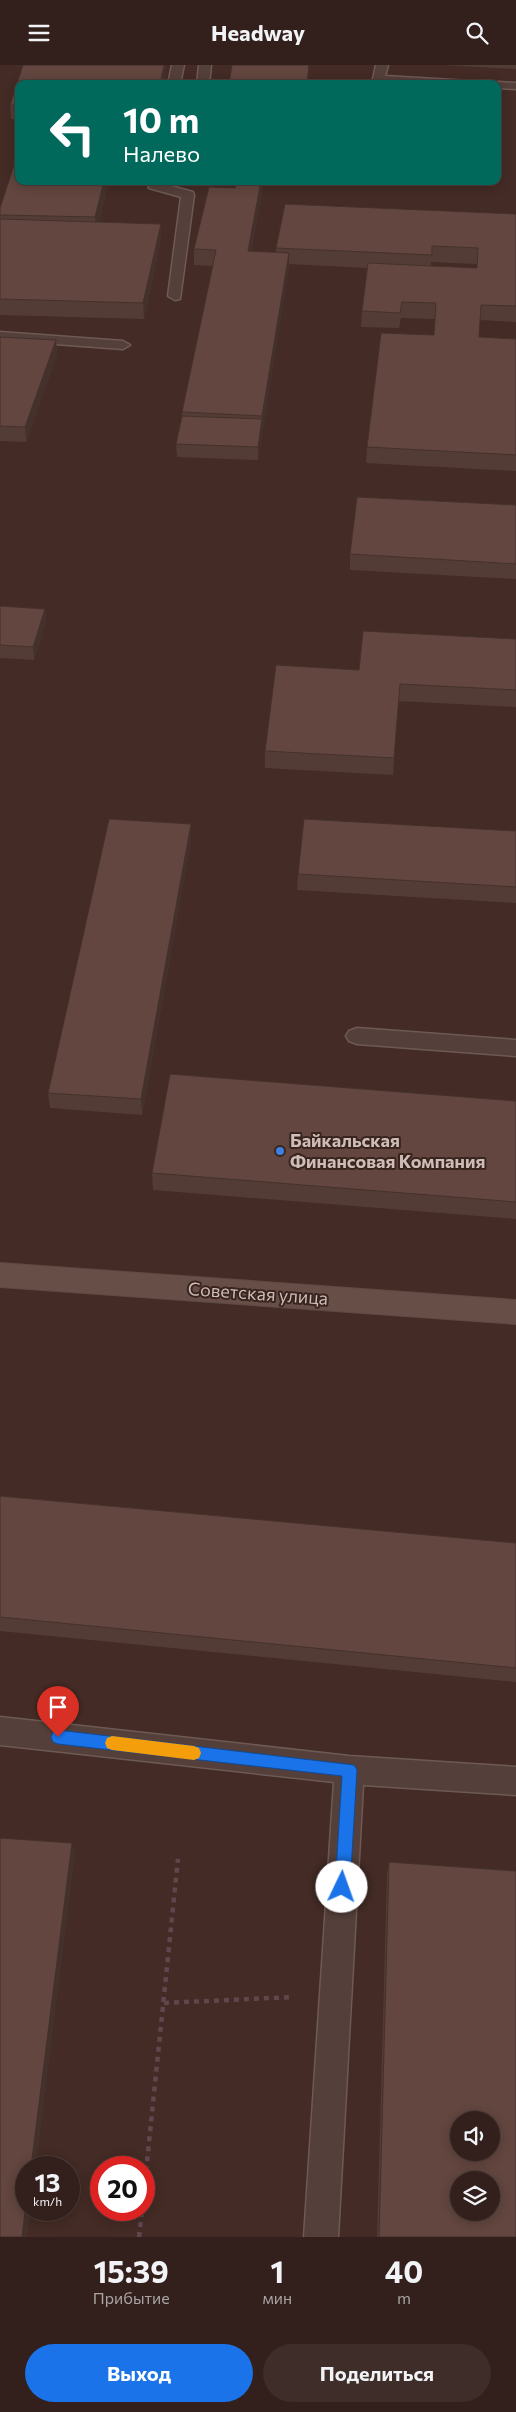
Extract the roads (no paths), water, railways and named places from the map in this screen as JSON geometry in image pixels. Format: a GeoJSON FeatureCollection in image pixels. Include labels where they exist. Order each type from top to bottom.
{"type":"FeatureCollection","features":[{"type":"Feature","properties":{"kind":"main road","name":"Советская улица"},"geometry":{"type":"LineString","coordinates":[[0,1275],[516,1312]]}},
{"type":"Feature","properties":{"kind":"lane"},"geometry":{"type":"LineString","coordinates":[[175,80],[178,65]]}},
{"type":"Feature","properties":{"kind":"lane"},"geometry":{"type":"LineString","coordinates":[[203,80],[205,65]]}},
{"type":"Feature","properties":{"kind":"lane"},"geometry":{"type":"LineString","coordinates":[[382,65],[379,79],[397,80]]}},
{"type":"Feature","properties":{"kind":"lane"},"geometry":{"type":"LineString","coordinates":[[501,85],[516,86]]}},
{"type":"Feature","properties":{"kind":"lane"},"geometry":{"type":"LineString","coordinates":[[153,185],[188,195],[175,296]]}},
{"type":"Feature","properties":{"kind":"lane"},"geometry":{"type":"LineString","coordinates":[[0,336],[91,341],[123,345]]}},
{"type":"Feature","properties":{"kind":"lane"},"geometry":{"type":"LineString","coordinates":[[357,1036],[516,1048]]}},
{"type":"Feature","properties":{"kind":"lane"},"geometry":{"type":"LineString","coordinates":[[0,1731],[349,1770],[516,1781]]}},
{"type":"Feature","properties":{"kind":"lane"},"geometry":{"type":"LineString","coordinates":[[321,2237],[349,1770]]}},
{"type":"Feature","properties":{"kind":"place","name":"Байкальская Финансовая Компания"},"geometry":{"type":"Point","coordinates":[280,1151]}}]}
